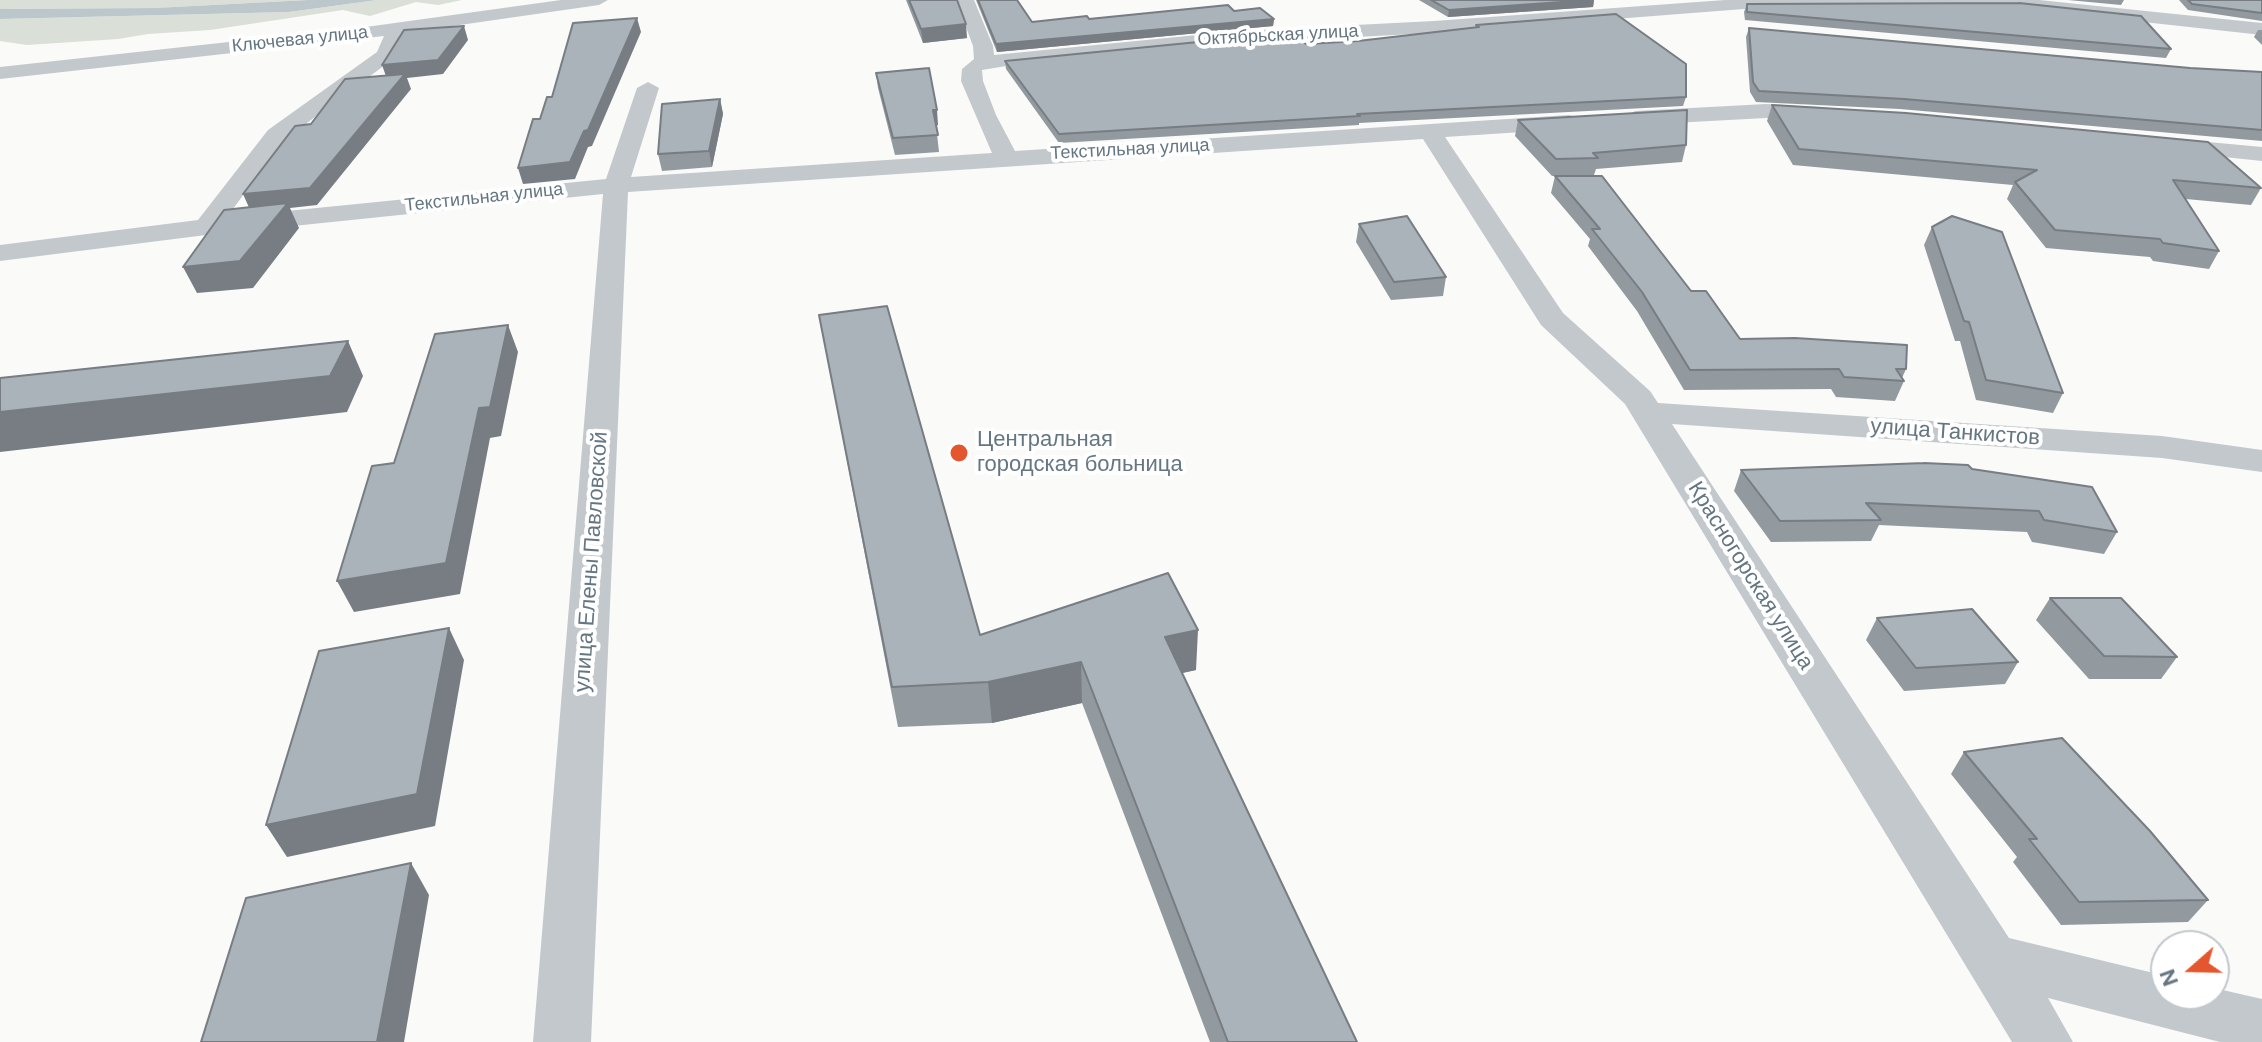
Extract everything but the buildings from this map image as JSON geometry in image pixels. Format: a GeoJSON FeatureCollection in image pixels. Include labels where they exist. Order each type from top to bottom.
{"type":"FeatureCollection","features":[{"type":"Feature","properties":{"kind":"street","name":"Ключевая улица"},"geometry":{"type":"LineString","coordinates":[[0,73],[396,29],[599,0]]}},
{"type":"Feature","properties":{"kind":"street"},"geometry":{"type":"LineString","coordinates":[[965,0],[983,46],[984,64],[977,64],[972,69],[972,81],[1006,157]]}},
{"type":"Feature","properties":{"kind":"street"},"geometry":{"type":"LineString","coordinates":[[2223,0],[2237,27]]}},
{"type":"Feature","properties":{"kind":"street","name":"Октябрьская улица"},"geometry":{"type":"LineString","coordinates":[[984,64],[1036,55],[1238,37],[1434,27],[1744,4],[2015,1],[2262,29]]}},
{"type":"Feature","properties":{"kind":"street","name":"Октябрьская улица"},"geometry":{"type":"LineString","coordinates":[[1572,15],[1714,27]]}},
{"type":"Feature","properties":{"kind":"street"},"geometry":{"type":"LineString","coordinates":[[206,227],[276,135],[386,55],[396,29]]}},
{"type":"Feature","properties":{"kind":"street","name":"улица Елены Павловской"},"geometry":{"type":"LineString","coordinates":[[562,1042],[616,185],[648,88]]}},
{"type":"Feature","properties":{"kind":"street"},"geometry":{"type":"LineString","coordinates":[[1619,119],[1766,111],[1840,116]]}},
{"type":"Feature","properties":{"kind":"street","name":"Текстильная улица"},"geometry":{"type":"LineString","coordinates":[[0,253],[206,227],[616,185],[1588,121]]}},
{"type":"Feature","properties":{"kind":"street","name":"Красногорская улица"},"geometry":{"type":"LineString","coordinates":[[1430,132],[1552,319],[1638,398],[2044,1042]]}},
{"type":"Feature","properties":{"kind":"street"},"geometry":{"type":"LineString","coordinates":[[2136,142],[2262,154]]}},
{"type":"Feature","properties":{"kind":"street","name":"улица Танкистов"},"geometry":{"type":"LineString","coordinates":[[1647,412],[2162,447],[2262,461]]}},
{"type":"Feature","properties":{"kind":"street"},"geometry":{"type":"LineString","coordinates":[[1989,958],[2262,1026]]}},
{"type":"Feature","properties":{"kind":"shaded area"},"geometry":{"type":"Polygon","coordinates":[[[0,0],[308,0],[155,8],[0,9],[0,0]]]}},
{"type":"Feature","properties":{"kind":"shaded area"},"geometry":{"type":"Polygon","coordinates":[[[308,0],[377,0],[289,12],[0,19],[0,9],[155,8],[308,0]]]}},
{"type":"Feature","properties":{"kind":"shaded area"},"geometry":{"type":"Polygon","coordinates":[[[377,0],[462,0],[438,5],[416,2],[370,16],[343,10],[210,30],[118,39],[27,45],[0,41],[0,19],[289,12],[377,0]]]}},
{"type":"Feature","properties":{"kind":"place","name":"Центральная городская больница"},"geometry":{"type":"Point","coordinates":[959,453]}}]}
